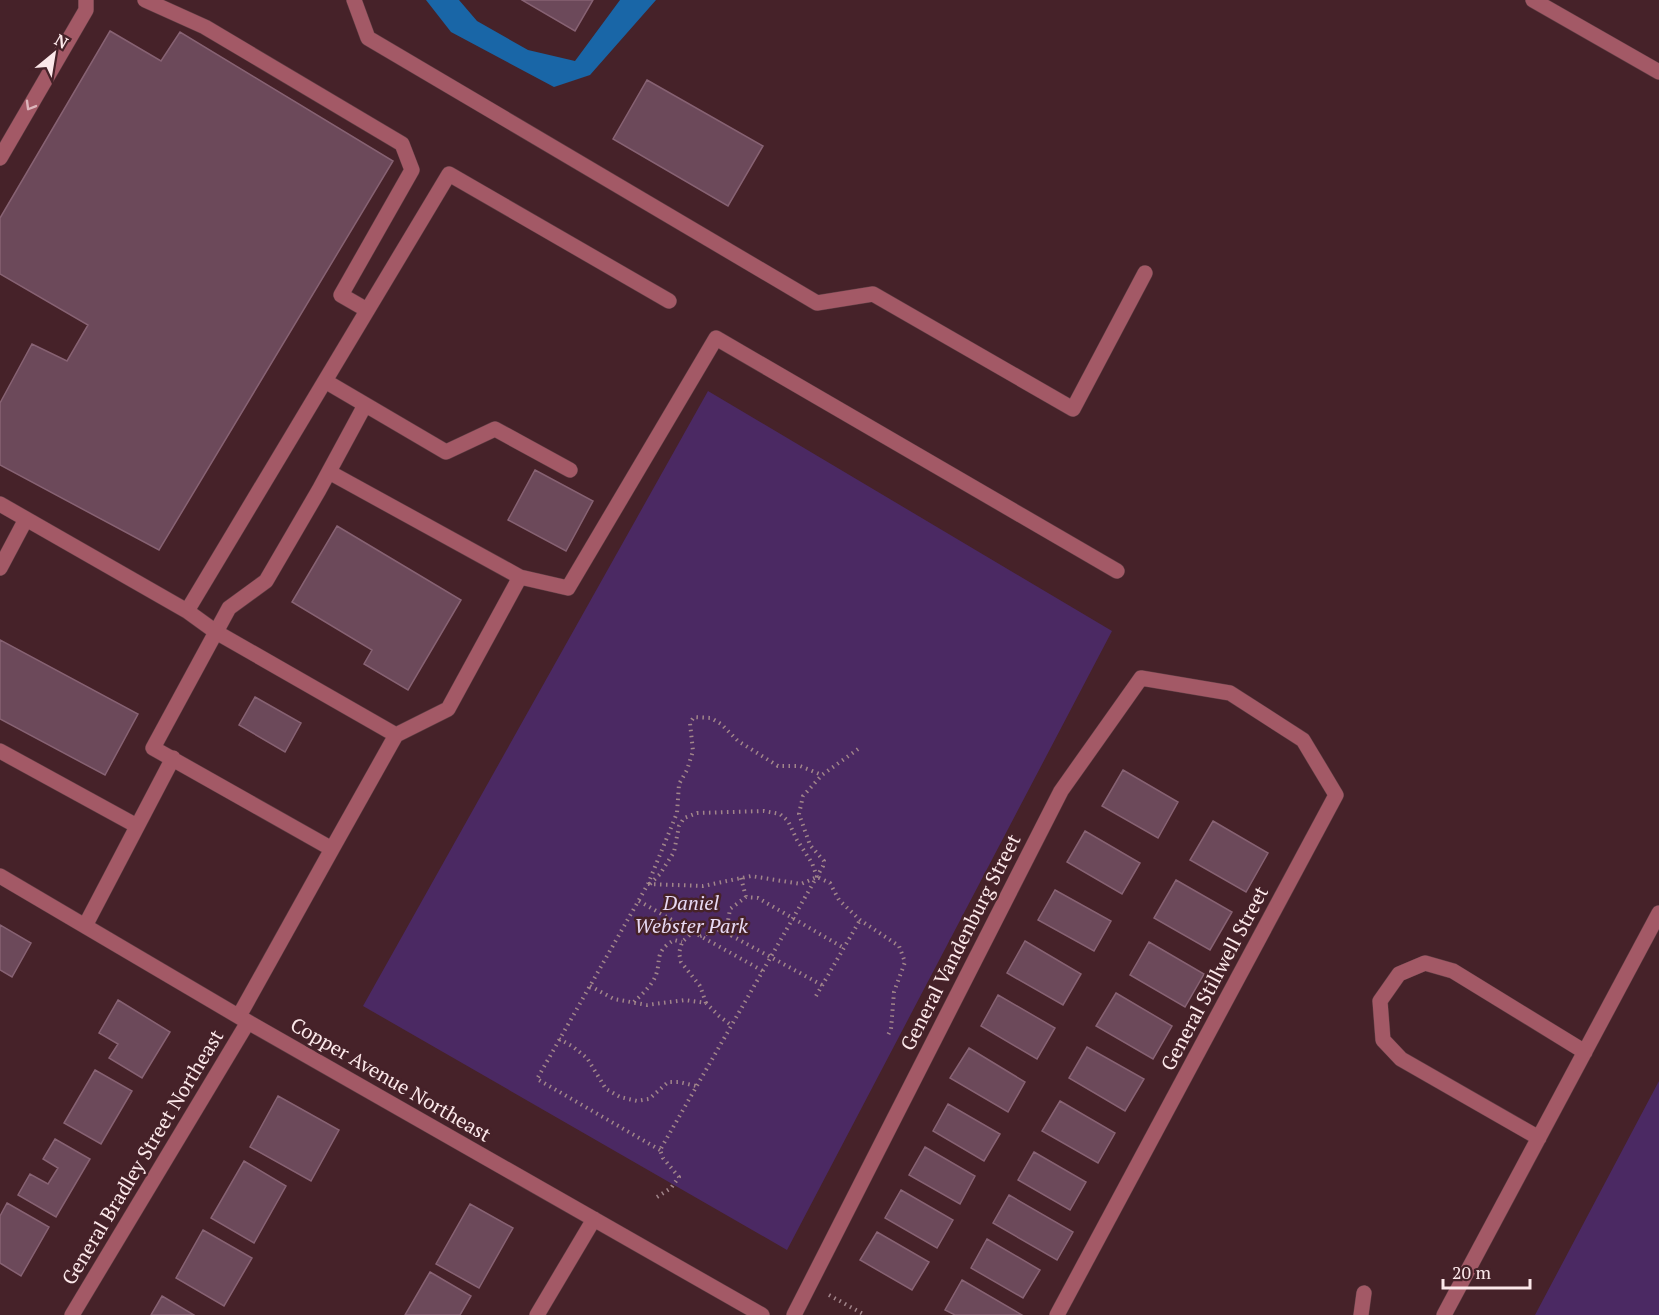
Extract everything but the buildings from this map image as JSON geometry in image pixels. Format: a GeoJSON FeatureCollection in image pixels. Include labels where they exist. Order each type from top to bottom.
{"type":"FeatureCollection","features":[{"type":"Feature","properties":{"kind":"street"},"geometry":{"type":"LineString","coordinates":[[0,158],[86,10],[86,0]]}},
{"type":"Feature","properties":{"kind":"street"},"geometry":{"type":"LineString","coordinates":[[145,0],[206,27],[402,144],[412,170],[341,295],[367,310]]}},
{"type":"Feature","properties":{"kind":"street"},"geometry":{"type":"LineString","coordinates":[[354,0],[368,38],[817,303],[873,294],[1073,409],[1145,273]]}},
{"type":"Feature","properties":{"kind":"street"},"geometry":{"type":"LineString","coordinates":[[1533,0],[1659,72]]}},
{"type":"Feature","properties":{"kind":"street"},"geometry":{"type":"LineString","coordinates":[[187,611],[449,174],[669,301]]}},
{"type":"Feature","properties":{"kind":"street"},"geometry":{"type":"LineString","coordinates":[[329,471],[520,577],[568,588],[716,338],[1118,571]]}},
{"type":"Feature","properties":{"kind":"street"},"geometry":{"type":"LineString","coordinates":[[325,381],[446,452],[495,429],[570,470]]}},
{"type":"Feature","properties":{"kind":"street"},"geometry":{"type":"LineString","coordinates":[[332,849],[153,748],[229,608],[266,581],[365,405]]}},
{"type":"Feature","properties":{"kind":"street"},"geometry":{"type":"LineString","coordinates":[[0,504],[187,611],[216,633],[396,735],[448,709],[520,577]]}},
{"type":"Feature","properties":{"kind":"street"},"geometry":{"type":"LineString","coordinates":[[0,568],[26,519]]}},
{"type":"Feature","properties":{"kind":"street","name":"General Vandenburg Street"},"geometry":{"type":"LineString","coordinates":[[794,1315],[1061,791],[1141,678],[1230,693]]}},
{"type":"Feature","properties":{"kind":"street","name":"General Stillwell Street"},"geometry":{"type":"LineString","coordinates":[[1057,1315],[1336,795],[1304,740],[1230,693]]}},
{"type":"Feature","properties":{"kind":"street","name":"General Bradley Street Northeast"},"geometry":{"type":"LineString","coordinates":[[72,1315],[243,1019],[332,849],[396,735]]}},
{"type":"Feature","properties":{"kind":"street"},"geometry":{"type":"LineString","coordinates":[[0,751],[136,826]]}},
{"type":"Feature","properties":{"kind":"street"},"geometry":{"type":"LineString","coordinates":[[85,926],[173,758]]}},
{"type":"Feature","properties":{"kind":"street","name":"Copper Avenue Northeast"},"geometry":{"type":"LineString","coordinates":[[0,876],[243,1019],[762,1315]]}},
{"type":"Feature","properties":{"kind":"street"},"geometry":{"type":"LineString","coordinates":[[1444,1315],[1659,913]]}},
{"type":"Feature","properties":{"kind":"street"},"geometry":{"type":"LineString","coordinates":[[1539,1138],[1401,1059],[1383,1040],[1380,1001],[1399,974],[1425,963],[1453,971],[1585,1052]]}},
{"type":"Feature","properties":{"kind":"street"},"geometry":{"type":"LineString","coordinates":[[537,1315],[594,1219]]}},
{"type":"Feature","properties":{"kind":"street"},"geometry":{"type":"LineString","coordinates":[[1360,1315],[1364,1293]]}},
{"type":"Feature","properties":{"kind":"path"},"geometry":{"type":"LineString","coordinates":[[657,1197],[671,1188],[679,1177],[663,1158],[660,1150],[537,1079],[649,884],[677,813],[679,784],[687,770],[693,751],[690,723],[694,717],[711,718],[721,724],[738,741],[778,766],[800,766],[822,775]]}},
{"type":"Feature","properties":{"kind":"path"},"geometry":{"type":"LineString","coordinates":[[660,1150],[823,866],[824,861],[810,845],[799,814],[803,796],[822,775],[861,747]]}},
{"type":"Feature","properties":{"kind":"path"},"geometry":{"type":"LineString","coordinates":[[649,884],[660,874],[674,852],[679,826],[684,818],[697,813],[764,811],[780,814],[788,821],[812,863],[817,877],[830,883],[839,900],[860,920],[899,946],[905,962],[894,992],[891,1029],[887,1036]]}},
{"type":"Feature","properties":{"kind":"path"},"geometry":{"type":"LineString","coordinates":[[649,884],[703,886],[751,876],[801,884],[817,877]]}},
{"type":"Feature","properties":{"kind":"path"},"geometry":{"type":"LineString","coordinates":[[741,878],[746,897]]}},
{"type":"Feature","properties":{"kind":"path"},"geometry":{"type":"LineString","coordinates":[[822,986],[732,936],[727,927],[730,909],[746,897],[758,898],[844,948]]}},
{"type":"Feature","properties":{"kind":"path"},"geometry":{"type":"LineString","coordinates":[[639,901],[763,971]]}},
{"type":"Feature","properties":{"kind":"path"},"geometry":{"type":"LineString","coordinates":[[816,996],[860,920]]}},
{"type":"Feature","properties":{"kind":"path"},"geometry":{"type":"LineString","coordinates":[[700,936],[727,927]]}},
{"type":"Feature","properties":{"kind":"path"},"geometry":{"type":"LineString","coordinates":[[693,932],[682,942],[679,953],[681,962],[700,986],[706,1003],[731,1025]]}},
{"type":"Feature","properties":{"kind":"path"},"geometry":{"type":"LineString","coordinates":[[633,1003],[653,982],[658,969],[659,955],[664,946],[674,940],[682,942]]}},
{"type":"Feature","properties":{"kind":"path"},"geometry":{"type":"LineString","coordinates":[[590,986],[614,999],[633,1003],[647,1005],[686,1000],[706,1003]]}},
{"type":"Feature","properties":{"kind":"path"},"geometry":{"type":"LineString","coordinates":[[559,1039],[587,1058],[606,1089],[620,1097],[637,1101],[649,1099],[668,1082],[696,1086]]}},
{"type":"Feature","properties":{"kind":"path"},"geometry":{"type":"LineString","coordinates":[[823,1291],[865,1315]]}},
{"type":"Feature","properties":{"kind":"green space","name":"Daniel Webster Park"},"geometry":{"type":"Polygon","coordinates":[[[708,391],[1112,631],[787,1250],[363,1006],[708,391]]]}},
{"type":"Feature","properties":{"kind":"green space"},"geometry":{"type":"Polygon","coordinates":[[[1659,1081],[1659,1315],[1535,1315],[1659,1081]]]}},
{"type":"Feature","properties":{"kind":"water"},"geometry":{"type":"Polygon","coordinates":[[[426,0],[459,0],[477,21],[528,50],[575,61],[620,0],[656,0],[590,75],[554,87],[451,32],[426,0]]]}}]}
